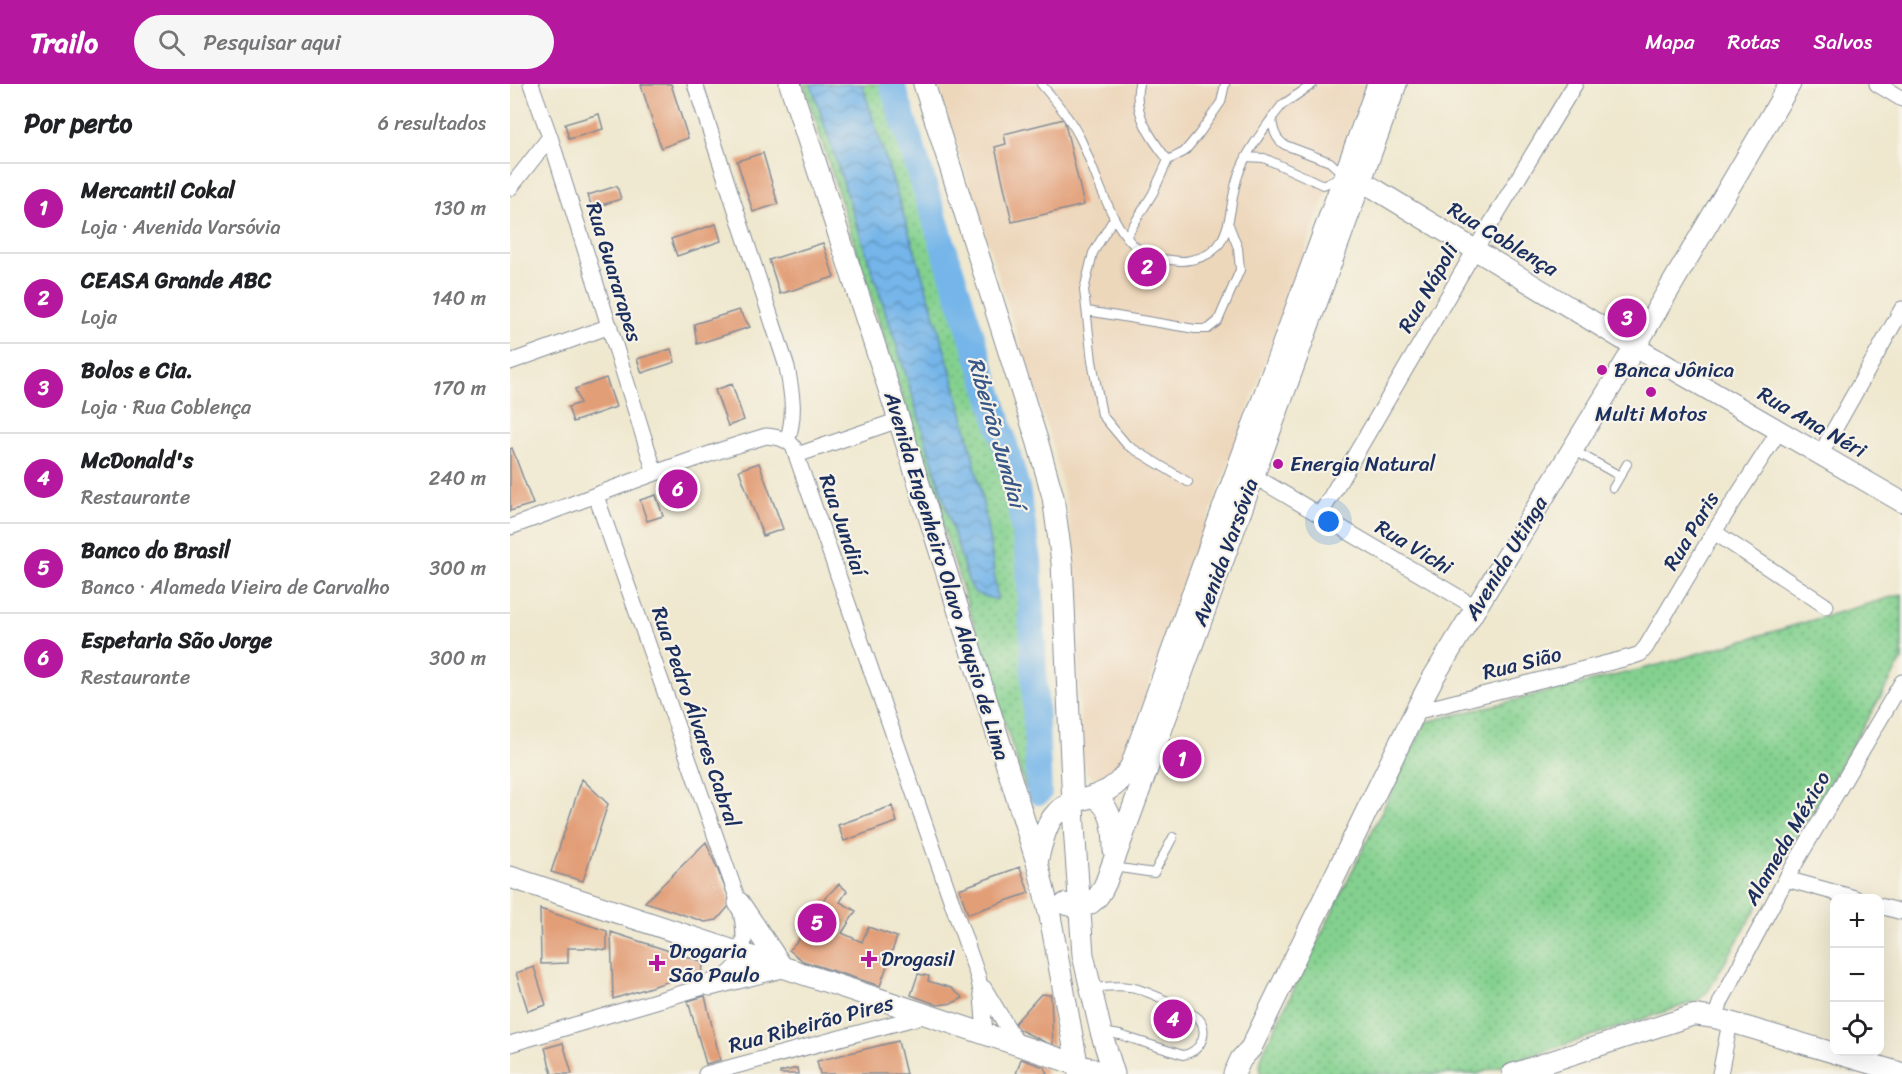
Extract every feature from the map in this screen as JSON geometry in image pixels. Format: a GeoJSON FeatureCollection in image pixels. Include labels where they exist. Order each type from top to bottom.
{"type":"FeatureCollection","features":[{"type":"Feature","properties":{"kind":"main road","name":"Avenida Engenheiro Olavo Alaysio de Lima"},"geometry":{"type":"LineString","coordinates":[[790,84],[899,420],[1046,891],[1075,1071]]}},
{"type":"Feature","properties":{"kind":"main road"},"geometry":{"type":"LineString","coordinates":[[924,84],[1034,428],[1053,497],[1062,562],[1083,799],[1079,906],[1083,954],[1101,1032],[1114,1074]]}},
{"type":"Feature","properties":{"kind":"main road","name":"Avenida Varsóvia"},"geometry":{"type":"LineString","coordinates":[[1353,179],[1378,84]]}},
{"type":"Feature","properties":{"kind":"main road","name":"Avenida Varsóvia"},"geometry":{"type":"LineString","coordinates":[[1037,862],[1043,837],[1051,819],[1059,810],[1115,785],[1126,775],[1131,766],[1245,471],[1353,179],[1396,84]]}},
{"type":"Feature","properties":{"kind":"main road","name":"Avenida Utinga"},"geometry":{"type":"LineString","coordinates":[[1234,1074],[1241,1059],[1251,1048],[1415,712],[1790,84]]}},
{"type":"Feature","properties":{"kind":"main road","name":"Avenida Varsóvia"},"geometry":{"type":"LineString","coordinates":[[1079,906],[1094,902],[1102,893],[1245,471]]}},
{"type":"Feature","properties":{"kind":"main road"},"geometry":{"type":"LineString","coordinates":[[1083,799],[1106,807],[1111,817],[1114,834],[1113,864]]}},
{"type":"Feature","properties":{"kind":"main road"},"geometry":{"type":"LineString","coordinates":[[510,877],[985,1034],[1075,1071],[1106,1074]]}},
{"type":"Feature","properties":{"kind":"main road"},"geometry":{"type":"LineString","coordinates":[[1046,891],[1055,900],[1079,906]]}},
{"type":"Feature","properties":{"kind":"main road"},"geometry":{"type":"LineString","coordinates":[[739,903],[782,967]]}},
{"type":"Feature","properties":{"kind":"main road"},"geometry":{"type":"LineString","coordinates":[[710,985],[782,967]]}},
{"type":"Feature","properties":{"kind":"main road","name":"Avenida Utinga"},"geometry":{"type":"LineString","coordinates":[[1251,1048],[1252,1074]]}},
{"type":"Feature","properties":{"kind":"street","name":"Rua Guararapes"},"geometry":{"type":"LineString","coordinates":[[531,84],[550,137],[655,473]]}},
{"type":"Feature","properties":{"kind":"street"},"geometry":{"type":"LineString","coordinates":[[510,527],[655,473],[766,436],[788,441],[794,406],[787,367],[694,84]]}},
{"type":"Feature","properties":{"kind":"street","name":"Rua Nápoli"},"geometry":{"type":"LineString","coordinates":[[1320,515],[1474,250],[1575,84]]}},
{"type":"Feature","properties":{"kind":"street"},"geometry":{"type":"LineString","coordinates":[[1877,84],[1902,99]]}},
{"type":"Feature","properties":{"kind":"street"},"geometry":{"type":"LineString","coordinates":[[510,188],[550,137]]}},
{"type":"Feature","properties":{"kind":"street","name":"Rua Coblença"},"geometry":{"type":"LineString","coordinates":[[1353,179],[1635,346]]}},
{"type":"Feature","properties":{"kind":"street"},"geometry":{"type":"LineString","coordinates":[[1820,455],[1902,309]]}},
{"type":"Feature","properties":{"kind":"street"},"geometry":{"type":"LineString","coordinates":[[510,362],[610,326]]}},
{"type":"Feature","properties":{"kind":"street","name":"Rua Ana Néri"},"geometry":{"type":"LineString","coordinates":[[1635,346],[1902,502]]}},
{"type":"Feature","properties":{"kind":"street"},"geometry":{"type":"LineString","coordinates":[[797,456],[899,420]]}},
{"type":"Feature","properties":{"kind":"street","name":"Rua Paris"},"geometry":{"type":"LineString","coordinates":[[1640,654],[1779,431]]}},
{"type":"Feature","properties":{"kind":"street","name":"Rua Jundiaí"},"geometry":{"type":"LineString","coordinates":[[788,441],[797,456],[978,977],[985,1034]]}},
{"type":"Feature","properties":{"kind":"street","name":"Rua Vichi"},"geometry":{"type":"LineString","coordinates":[[1245,471],[1477,608]]}},
{"type":"Feature","properties":{"kind":"street","name":"Rua Pedro Álvares Cabral"},"geometry":{"type":"LineString","coordinates":[[596,496],[739,903],[744,929],[742,954]]}},
{"type":"Feature","properties":{"kind":"street"},"geometry":{"type":"LineString","coordinates":[[1714,532],[1826,606]]}},
{"type":"Feature","properties":{"kind":"street","name":"Rua Sião"},"geometry":{"type":"LineString","coordinates":[[1415,712],[1640,654]]}},
{"type":"Feature","properties":{"kind":"street","name":"Alameda México"},"geometry":{"type":"LineString","coordinates":[[1720,1074],[1723,1020],[1721,1001],[1786,879],[1902,683]]}},
{"type":"Feature","properties":{"kind":"street"},"geometry":{"type":"LineString","coordinates":[[1786,879],[1840,894]]}},
{"type":"Feature","properties":{"kind":"street"},"geometry":{"type":"LineString","coordinates":[[1884,907],[1902,912]]}},
{"type":"Feature","properties":{"kind":"street"},"geometry":{"type":"LineString","coordinates":[[510,1044],[710,985],[725,977],[735,968],[742,954]]}},
{"type":"Feature","properties":{"kind":"street","name":"Rua Jundiaí"},"geometry":{"type":"LineString","coordinates":[[978,977],[1018,1046]]}},
{"type":"Feature","properties":{"kind":"street","name":"Rua Ribeirão Pires"},"geometry":{"type":"LineString","coordinates":[[706,1074],[926,1015]]}},
{"type":"Feature","properties":{"kind":"street"},"geometry":{"type":"LineString","coordinates":[[1512,1074],[1694,1016],[1723,1020],[1902,1073]]}},
{"type":"Feature","properties":{"kind":"lane"},"geometry":{"type":"LineString","coordinates":[[1041,84],[1061,108],[1080,138],[1114,218],[1126,237],[1141,251],[1158,259],[1183,262],[1205,257],[1219,244],[1228,225],[1233,193],[1246,157],[1282,105],[1313,84]]}},
{"type":"Feature","properties":{"kind":"lane"},"geometry":{"type":"LineString","coordinates":[[1139,84],[1137,91],[1141,114],[1150,138],[1168,160]]}},
{"type":"Feature","properties":{"kind":"lane"},"geometry":{"type":"LineString","coordinates":[[1126,237],[1153,193],[1168,160],[1184,152],[1199,134],[1221,102],[1225,84]]}},
{"type":"Feature","properties":{"kind":"lane"},"geometry":{"type":"LineString","coordinates":[[1272,118],[1279,141],[1285,146],[1330,162],[1353,179]]}},
{"type":"Feature","properties":{"kind":"lane"},"geometry":{"type":"LineString","coordinates":[[1246,157],[1264,158],[1323,184],[1353,179]]}},
{"type":"Feature","properties":{"kind":"lane"},"geometry":{"type":"LineString","coordinates":[[1114,218],[1093,253],[1084,290],[1092,361],[1102,415],[1127,445],[1188,482]]}},
{"type":"Feature","properties":{"kind":"lane"},"geometry":{"type":"LineString","coordinates":[[1087,311],[1195,329],[1208,328],[1218,321],[1240,270],[1239,248],[1228,225]]}},
{"type":"Feature","properties":{"kind":"lane"},"geometry":{"type":"LineString","coordinates":[[1572,449],[1620,476]]}},
{"type":"Feature","properties":{"kind":"lane"},"geometry":{"type":"LineString","coordinates":[[1613,488],[1627,464]]}},
{"type":"Feature","properties":{"kind":"lane"},"geometry":{"type":"LineString","coordinates":[[1113,864],[1154,873],[1173,837]]}},
{"type":"Feature","properties":{"kind":"lane"},"geometry":{"type":"LineString","coordinates":[[1090,988],[1131,987],[1197,1017],[1203,1027],[1203,1035],[1198,1046],[1188,1054],[1101,1032]]}},
{"type":"Feature","properties":{"kind":"shaded area"},"geometry":{"type":"Polygon","coordinates":[[[937,84],[1365,84],[1121,763],[1111,775],[1104,778],[1093,777],[1087,773],[1082,764],[1074,557],[1067,506],[1054,449],[937,84]]]}},
{"type":"Feature","properties":{"kind":"green space"},"geometry":{"type":"Polygon","coordinates":[[[804,84],[884,84],[998,450],[1012,505],[1022,557],[1031,787],[1026,790],[804,84]]]}},
{"type":"Feature","properties":{"kind":"green space"},"geometry":{"type":"Polygon","coordinates":[[[1902,594],[1902,660],[1708,991],[1697,1001],[1477,1074],[1261,1074],[1260,1064],[1263,1052],[1426,722],[1662,664],[1902,594]]]}},
{"type":"Feature","properties":{"kind":"water"},"geometry":{"type":"Polygon","coordinates":[[[811,84],[862,84],[959,400],[985,513],[997,600],[975,593],[968,580],[905,371],[811,84]]]}},
{"type":"Feature","properties":{"kind":"building"},"geometry":{"type":"Polygon","coordinates":[[[671,84],[688,138],[661,148],[641,85],[671,84]]]}},
{"type":"Feature","properties":{"kind":"building"},"geometry":{"type":"Polygon","coordinates":[[[599,114],[603,129],[569,139],[565,124],[599,114]]]}},
{"type":"Feature","properties":{"kind":"building"},"geometry":{"type":"Polygon","coordinates":[[[1064,119],[1084,205],[1012,222],[995,147],[1006,144],[1004,134],[1064,119]]]}},
{"type":"Feature","properties":{"kind":"building"},"geometry":{"type":"Polygon","coordinates":[[[763,153],[778,204],[753,212],[737,161],[763,153]]]}},
{"type":"Feature","properties":{"kind":"building"},"geometry":{"type":"Polygon","coordinates":[[[617,186],[621,199],[592,208],[588,195],[617,186]]]}},
{"type":"Feature","properties":{"kind":"building"},"geometry":{"type":"Polygon","coordinates":[[[716,224],[721,241],[677,256],[671,239],[716,224]]]}},
{"type":"Feature","properties":{"kind":"building"},"geometry":{"type":"Polygon","coordinates":[[[823,243],[834,277],[780,294],[769,260],[823,243]]]}},
{"type":"Feature","properties":{"kind":"building"},"geometry":{"type":"Polygon","coordinates":[[[739,310],[750,327],[697,344],[694,324],[739,310]]]}},
{"type":"Feature","properties":{"kind":"building"},"geometry":{"type":"Polygon","coordinates":[[[671,349],[675,362],[642,373],[637,359],[671,349]]]}},
{"type":"Feature","properties":{"kind":"building"},"geometry":{"type":"Polygon","coordinates":[[[606,378],[616,407],[573,422],[568,407],[580,403],[575,389],[606,378]]]}},
{"type":"Feature","properties":{"kind":"building"},"geometry":{"type":"Polygon","coordinates":[[[732,384],[744,420],[728,426],[715,390],[732,384]]]}},
{"type":"Feature","properties":{"kind":"building"},"geometry":{"type":"Polygon","coordinates":[[[512,448],[533,504],[510,511],[510,449],[512,448]]]}},
{"type":"Feature","properties":{"kind":"building"},"geometry":{"type":"Polygon","coordinates":[[[759,463],[783,529],[763,536],[739,470],[759,463]]]}},
{"type":"Feature","properties":{"kind":"building"},"geometry":{"type":"Polygon","coordinates":[[[656,495],[663,516],[647,521],[640,500],[656,495]]]}},
{"type":"Feature","properties":{"kind":"building"},"geometry":{"type":"Polygon","coordinates":[[[582,779],[608,804],[583,881],[551,872],[582,779]]]}},
{"type":"Feature","properties":{"kind":"building"},"geometry":{"type":"Polygon","coordinates":[[[892,806],[897,822],[844,841],[838,825],[892,806]]]}},
{"type":"Feature","properties":{"kind":"building"},"geometry":{"type":"Polygon","coordinates":[[[706,842],[729,897],[729,906],[717,920],[705,922],[645,902],[706,842]]]}},
{"type":"Feature","properties":{"kind":"building"},"geometry":{"type":"Polygon","coordinates":[[[1020,867],[1029,893],[968,914],[959,889],[1020,867]]]}},
{"type":"Feature","properties":{"kind":"building"},"geometry":{"type":"Polygon","coordinates":[[[839,884],[847,891],[840,902],[856,911],[842,933],[862,942],[868,927],[897,937],[880,986],[803,961],[789,950],[805,933],[810,913],[839,884]]]}},
{"type":"Feature","properties":{"kind":"building"},"geometry":{"type":"Polygon","coordinates":[[[540,909],[607,931],[607,950],[568,948],[568,963],[541,964],[540,909]]]}},
{"type":"Feature","properties":{"kind":"building","name":"Drogaria São Paulo"},"geometry":{"type":"Polygon","coordinates":[[[611,932],[700,961],[703,966],[702,971],[613,999],[611,932]]]}},
{"type":"Feature","properties":{"kind":"building"},"geometry":{"type":"Polygon","coordinates":[[[534,967],[546,1005],[528,1011],[516,973],[534,967]]]}},
{"type":"Feature","properties":{"kind":"building"},"geometry":{"type":"Polygon","coordinates":[[[918,974],[929,976],[928,981],[951,988],[963,998],[953,1003],[938,1005],[911,995],[918,974]]]}},
{"type":"Feature","properties":{"kind":"building"},"geometry":{"type":"Polygon","coordinates":[[[1041,994],[1051,995],[1053,1046],[1016,1028],[1015,1023],[1041,994]]]}},
{"type":"Feature","properties":{"kind":"building"},"geometry":{"type":"Polygon","coordinates":[[[705,996],[720,1060],[706,1064],[688,1001],[705,996]]]}},
{"type":"Feature","properties":{"kind":"building"},"geometry":{"type":"Polygon","coordinates":[[[898,1041],[906,1074],[820,1074],[817,1061],[898,1041]]]}},
{"type":"Feature","properties":{"kind":"building"},"geometry":{"type":"Polygon","coordinates":[[[563,1043],[572,1074],[552,1074],[545,1048],[563,1043]]]}},
{"type":"Feature","properties":{"kind":"building"},"geometry":{"type":"Polygon","coordinates":[[[1021,1059],[1044,1067],[1047,1074],[1016,1074],[1021,1059]]]}},
{"type":"Feature","properties":{"kind":"building"},"geometry":{"type":"Polygon","coordinates":[[[797,1068],[798,1074],[780,1074],[780,1072],[797,1068]]]}},
{"type":"Feature","properties":{"kind":"waterway","name":"Ribeirão Jundiaí"},"geometry":{"type":"LineString","coordinates":[[892,84],[993,403],[1017,488],[1029,561],[1039,792]]}},
{"type":"Feature","properties":{"kind":"place","name":"CEASA Grande ABC"},"geometry":{"type":"Point","coordinates":[1147,267]}},
{"type":"Feature","properties":{"kind":"place","name":"Bolos e Cia."},"geometry":{"type":"Point","coordinates":[1627,318]}},
{"type":"Feature","properties":{"kind":"place","name":"Banca Jônica"},"geometry":{"type":"Point","coordinates":[1602,370]}},
{"type":"Feature","properties":{"kind":"place","name":"Multi Motos"},"geometry":{"type":"Point","coordinates":[1651,392]}},
{"type":"Feature","properties":{"kind":"place","name":"Energia Natural"},"geometry":{"type":"Point","coordinates":[1278,464]}},
{"type":"Feature","properties":{"kind":"place","name":"Espetaria São Jorge"},"geometry":{"type":"Point","coordinates":[678,489]}},
{"type":"Feature","properties":{"kind":"place","name":"Mercantil Cokal"},"geometry":{"type":"Point","coordinates":[1182,759]}},
{"type":"Feature","properties":{"kind":"place","name":"Banco do Brasil"},"geometry":{"type":"Point","coordinates":[817,923]}},
{"type":"Feature","properties":{"kind":"place","name":"Drogasil"},"geometry":{"type":"Point","coordinates":[869,959]}},
{"type":"Feature","properties":{"kind":"place","name":"Drogaria São Paulo"},"geometry":{"type":"Point","coordinates":[657,963]}},
{"type":"Feature","properties":{"kind":"place","name":"McDonald's"},"geometry":{"type":"Point","coordinates":[1173,1019]}}]}
